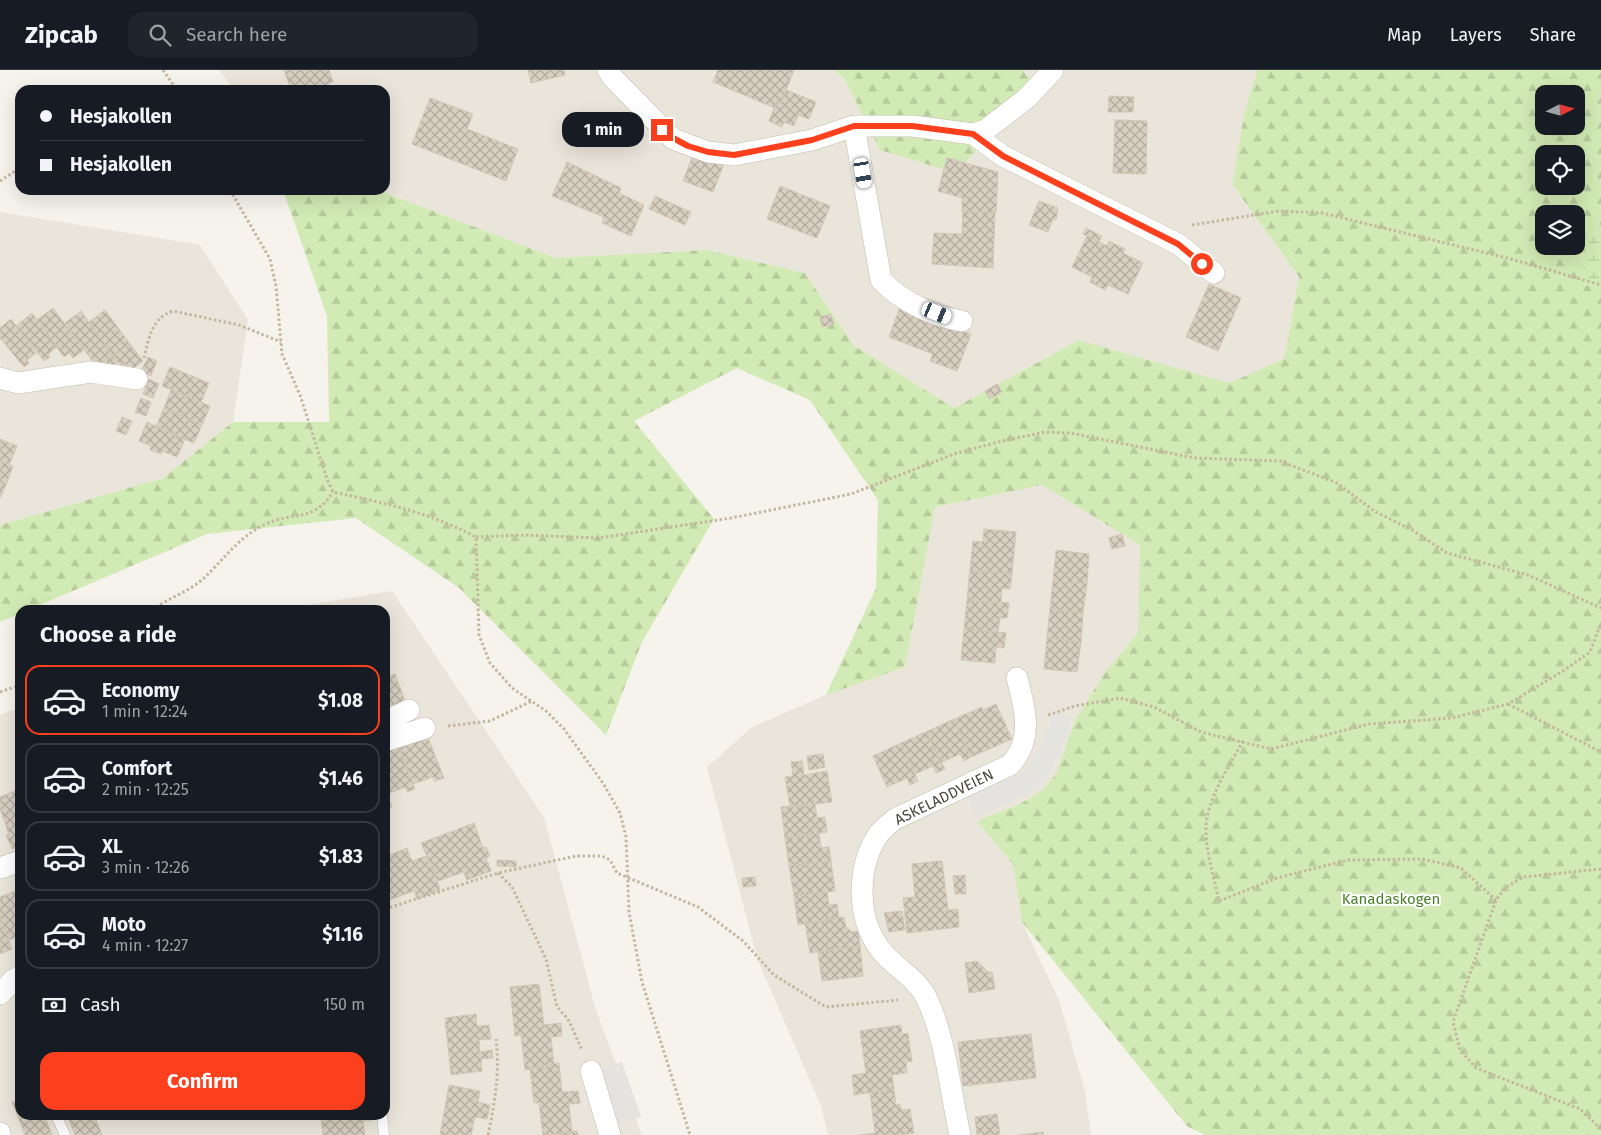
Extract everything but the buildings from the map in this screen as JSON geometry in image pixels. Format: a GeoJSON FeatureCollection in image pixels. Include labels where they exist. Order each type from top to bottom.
{"type":"FeatureCollection","features":[{"type":"Feature","properties":{"kind":"street"},"geometry":{"type":"LineString","coordinates":[[608,70],[613,78],[662,130],[673,138],[708,152],[734,155],[812,140],[854,126],[912,126],[973,134],[984,131],[1027,98],[1053,70]]}},
{"type":"Feature","properties":{"kind":"street"},"geometry":{"type":"LineString","coordinates":[[854,126],[881,280],[893,293],[907,302],[962,321]]}},
{"type":"Feature","properties":{"kind":"street"},"geometry":{"type":"LineString","coordinates":[[973,134],[1003,156],[1178,244],[1214,273]]}},
{"type":"Feature","properties":{"kind":"street"},"geometry":{"type":"LineString","coordinates":[[0,378],[18,383],[91,372],[137,379]]}},
{"type":"Feature","properties":{"kind":"street","name":"ASKELADDVEIEN"},"geometry":{"type":"LineString","coordinates":[[960,1135],[937,1027],[926,997],[912,977],[880,949],[868,924],[862,874],[868,854],[879,833],[894,819],[1010,765],[1019,755],[1025,742],[1026,722],[1017,678]]}},
{"type":"Feature","properties":{"kind":"street"},"geometry":{"type":"LineString","coordinates":[[390,718],[409,710]]}},
{"type":"Feature","properties":{"kind":"street"},"geometry":{"type":"LineString","coordinates":[[390,739],[425,728]]}},
{"type":"Feature","properties":{"kind":"street"},"geometry":{"type":"LineString","coordinates":[[0,868],[15,863]]}},
{"type":"Feature","properties":{"kind":"street"},"geometry":{"type":"LineString","coordinates":[[0,994],[15,979]]}},
{"type":"Feature","properties":{"kind":"street"},"geometry":{"type":"LineString","coordinates":[[591,1071],[610,1135]]}},
{"type":"Feature","properties":{"kind":"lane"},"geometry":{"type":"LineString","coordinates":[[58,1120],[65,1135]]}},
{"type":"Feature","properties":{"kind":"lane"},"geometry":{"type":"LineString","coordinates":[[382,1120],[384,1135]]}},
{"type":"Feature","properties":{"kind":"path"},"geometry":{"type":"LineString","coordinates":[[163,70],[174,85]]}},
{"type":"Feature","properties":{"kind":"path"},"geometry":{"type":"LineString","coordinates":[[0,181],[15,171]]}},
{"type":"Feature","properties":{"kind":"path"},"geometry":{"type":"LineString","coordinates":[[233,195],[270,259],[276,286],[282,354],[300,395],[327,479],[334,492]]}},
{"type":"Feature","properties":{"kind":"path"},"geometry":{"type":"LineString","coordinates":[[1153,232],[1279,211],[1322,213],[1511,259],[1601,285]]}},
{"type":"Feature","properties":{"kind":"path"},"geometry":{"type":"LineString","coordinates":[[137,379],[153,327],[160,318],[173,311],[239,325],[281,342]]}},
{"type":"Feature","properties":{"kind":"path"},"geometry":{"type":"LineString","coordinates":[[334,492],[382,501],[427,514],[476,537],[524,535],[599,538],[731,518],[851,494],[954,454],[1046,432],[1070,433],[1196,458],[1280,461],[1337,483],[1374,511],[1414,531],[1447,553],[1528,575],[1601,608]]}},
{"type":"Feature","properties":{"kind":"path"},"geometry":{"type":"LineString","coordinates":[[160,605],[203,579],[224,556],[253,531],[275,520],[316,511],[325,505],[334,492]]}},
{"type":"Feature","properties":{"kind":"path"},"geometry":{"type":"LineString","coordinates":[[476,537],[479,635],[490,663],[503,680],[532,701],[564,729],[603,783],[620,813],[626,837],[626,877],[629,912],[642,982],[690,1135]]}},
{"type":"Feature","properties":{"kind":"path"},"geometry":{"type":"LineString","coordinates":[[1026,722],[1075,706],[1120,698],[1154,707],[1202,732],[1271,749],[1369,724],[1452,718],[1508,704],[1563,671],[1590,652],[1601,623]]}},
{"type":"Feature","properties":{"kind":"path"},"geometry":{"type":"LineString","coordinates":[[0,692],[15,687]]}},
{"type":"Feature","properties":{"kind":"path"},"geometry":{"type":"LineString","coordinates":[[425,728],[490,721],[532,701]]}},
{"type":"Feature","properties":{"kind":"path"},"geometry":{"type":"LineString","coordinates":[[1508,704],[1601,752]]}},
{"type":"Feature","properties":{"kind":"path"},"geometry":{"type":"LineString","coordinates":[[1243,741],[1217,787],[1206,825],[1210,860],[1219,901],[1277,878],[1348,860],[1413,859],[1461,868],[1496,900]]}},
{"type":"Feature","properties":{"kind":"path"},"geometry":{"type":"LineString","coordinates":[[390,908],[498,873],[593,854],[610,860],[617,873],[698,907],[743,941],[774,975],[826,1007],[926,997]]}},
{"type":"Feature","properties":{"kind":"path"},"geometry":{"type":"LineString","coordinates":[[1601,869],[1524,876],[1506,887],[1496,900],[1454,1022],[1460,1050],[1476,1068],[1580,1109],[1601,1129]]}},
{"type":"Feature","properties":{"kind":"path"},"geometry":{"type":"LineString","coordinates":[[498,873],[508,882],[516,896],[546,959],[557,1007],[571,1025],[591,1071]]}},
{"type":"Feature","properties":{"kind":"path"},"geometry":{"type":"LineString","coordinates":[[488,1135],[498,1091],[499,1061],[496,1039]]}},
{"type":"Feature","properties":{"kind":"shaded area"},"geometry":{"type":"Polygon","coordinates":[[[219,70],[834,70],[845,80],[880,150],[1033,86],[1023,70],[1257,70],[1244,115],[1232,184],[1299,277],[1284,359],[1229,383],[1079,340],[954,408],[853,345],[805,273],[706,250],[556,258],[390,195],[390,85],[230,85],[219,70]]]}},
{"type":"Feature","properties":{"kind":"shaded area"},"geometry":{"type":"Polygon","coordinates":[[[0,212],[200,245],[248,320],[233,422],[163,478],[0,525],[0,212]]]}},
{"type":"Feature","properties":{"kind":"shaded area"},"geometry":{"type":"Polygon","coordinates":[[[1042,485],[1140,545],[1138,633],[1106,671],[1075,720],[1056,774],[1043,790],[1020,804],[977,821],[1013,864],[1022,922],[1059,1000],[1085,1091],[1091,1135],[828,1135],[821,1106],[758,961],[707,767],[752,727],[826,695],[905,667],[935,507],[1042,485]]]}},
{"type":"Feature","properties":{"kind":"shaded area"},"geometry":{"type":"Polygon","coordinates":[[[392,591],[544,817],[595,1007],[642,1135],[0,1135],[0,715],[15,709],[15,1120],[390,1120],[390,605],[307,605],[392,591]]]}},
{"type":"Feature","properties":{"kind":"shaded area"},"geometry":{"type":"Polygon","coordinates":[[[1055,712],[1073,718],[1051,773],[1036,789],[1015,801],[976,817],[967,797],[1024,773],[1040,749],[1055,712]]]}},
{"type":"Feature","properties":{"kind":"shaded area"},"geometry":{"type":"Polygon","coordinates":[[[622,1062],[641,1117],[619,1125],[601,1069],[622,1062]]]}},
{"type":"Feature","properties":{"kind":"green space"},"geometry":{"type":"Polygon","coordinates":[[[834,70],[1023,70],[1033,85],[956,173],[880,150],[845,80],[834,70]]]}},
{"type":"Feature","properties":{"kind":"green space","name":"Kanadaskogen"},"geometry":{"type":"Polygon","coordinates":[[[1257,70],[1601,70],[1601,225],[1585,227],[1585,205],[1535,205],[1535,255],[1583,255],[1586,285],[1601,287],[1601,1135],[1205,1135],[1187,1126],[1022,922],[1013,864],[977,821],[1020,804],[1043,790],[1056,774],[1075,720],[1106,671],[1138,633],[1140,545],[1042,485],[935,507],[905,667],[826,695],[876,588],[878,500],[810,400],[737,368],[634,421],[714,519],[642,642],[606,735],[459,588],[356,518],[207,534],[40,605],[15,605],[15,616],[0,622],[0,525],[163,478],[233,422],[329,422],[327,316],[285,195],[390,195],[556,258],[706,250],[805,273],[853,345],[954,408],[1079,340],[1229,383],[1284,359],[1299,277],[1232,184],[1244,115],[1257,70]]]}},
{"type":"Feature","properties":{"kind":"green space"},"geometry":{"type":"Polygon","coordinates":[[[1601,225],[1601,287],[1586,285],[1583,255],[1585,255],[1585,227],[1601,225]]]}},
{"type":"Feature","properties":{"kind":"route"},"geometry":{"type":"LineString","coordinates":[[662,130],[688,146],[708,152],[734,155],[756,149],[812,140],[854,126],[912,126],[973,134],[974,137],[1003,156],[1113,213],[1178,244],[1202,264]]}}]}
